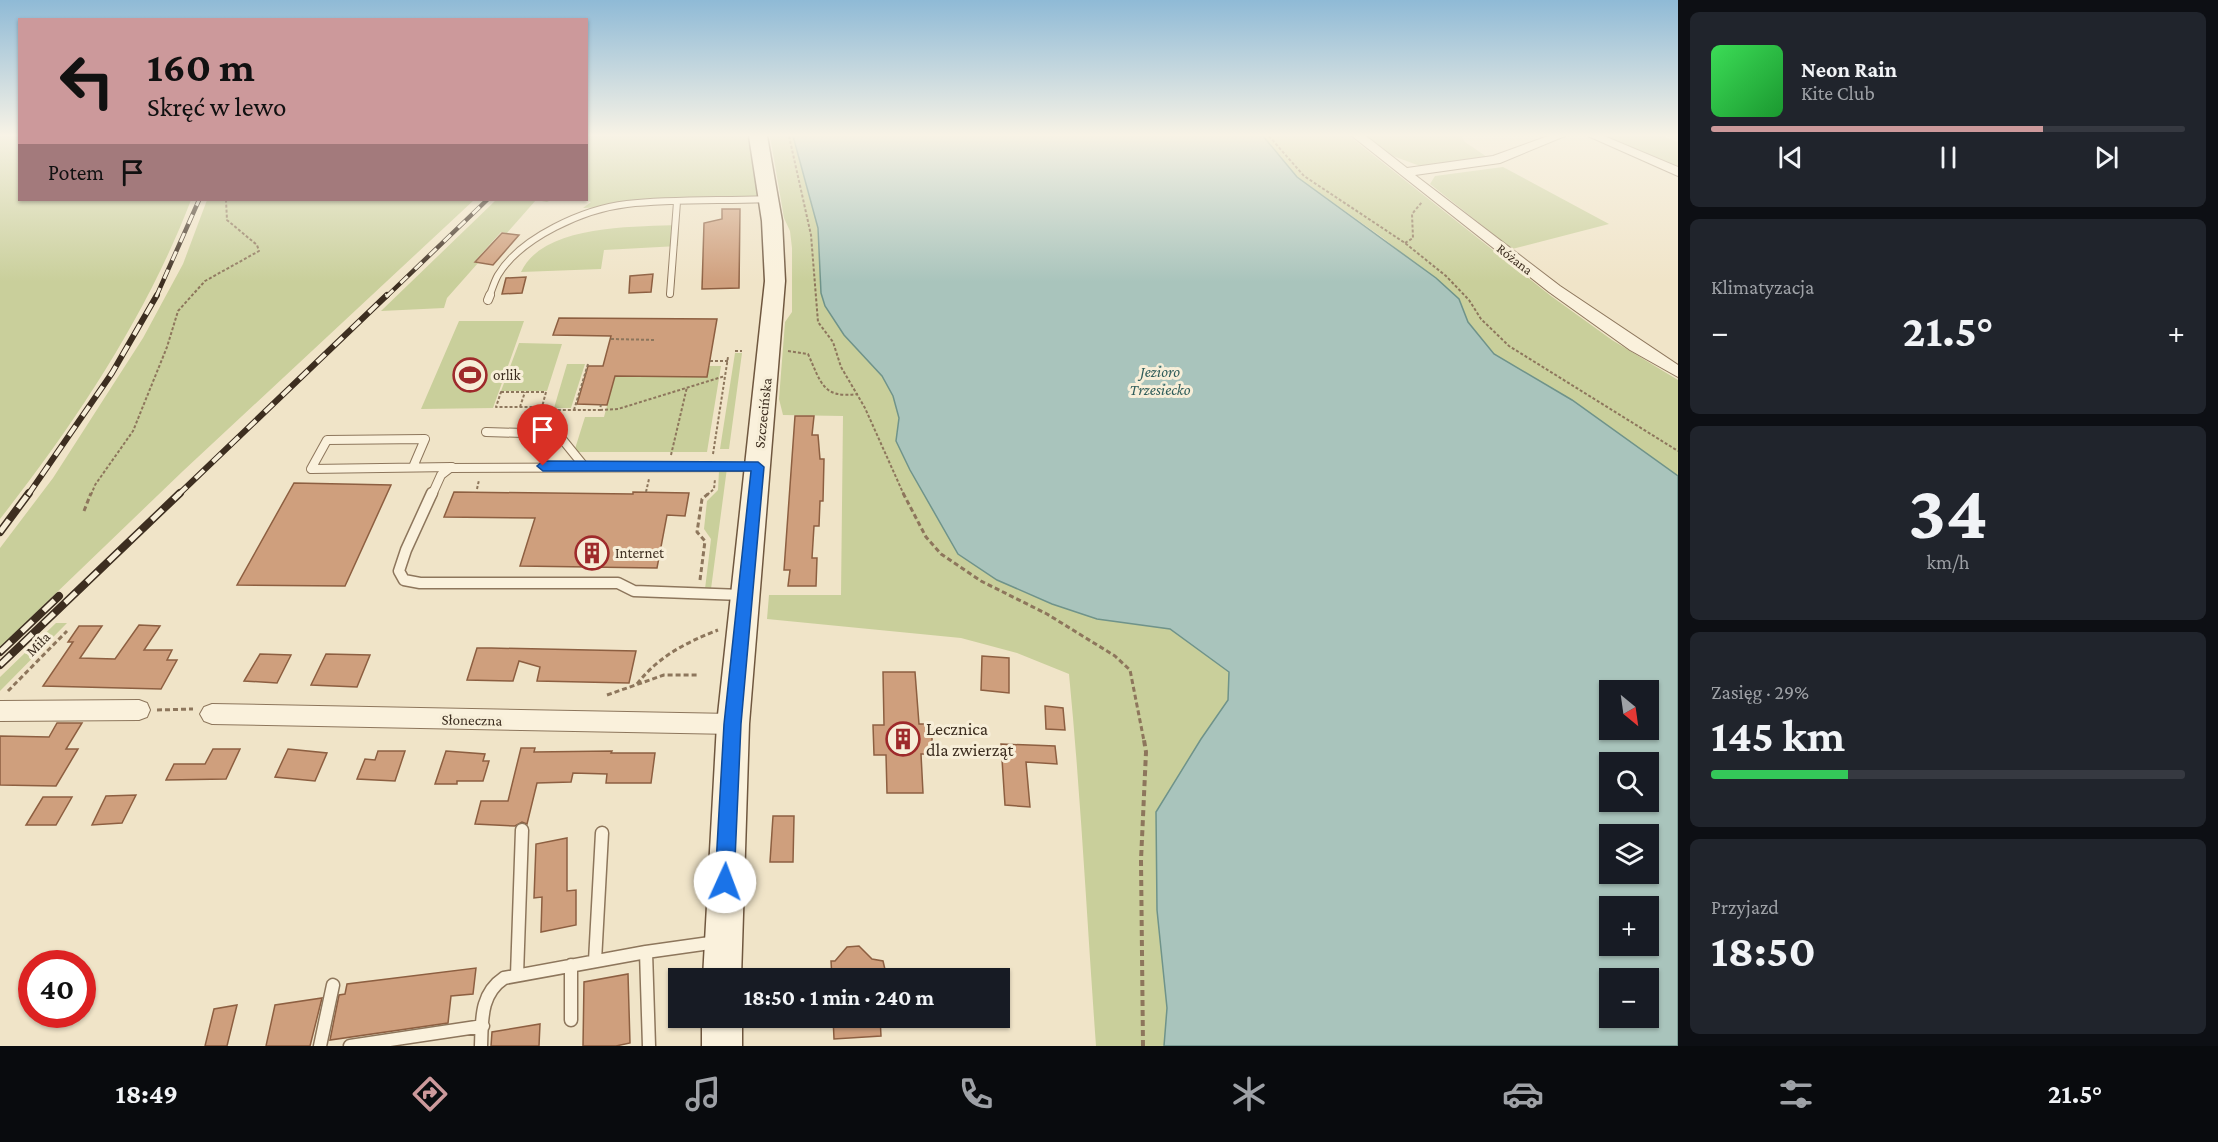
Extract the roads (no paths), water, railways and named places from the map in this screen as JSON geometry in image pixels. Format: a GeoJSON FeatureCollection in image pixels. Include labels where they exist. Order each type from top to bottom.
{"type":"FeatureCollection","features":[{"type":"Feature","properties":{"kind":"street","name":"Szczecińska"},"geometry":{"type":"LineString","coordinates":[[722,968],[733,724],[775,281],[775,243],[767,185]]}},
{"type":"Feature","properties":{"kind":"street","name":"Różana"},"geometry":{"type":"LineString","coordinates":[[1421,185],[1601,324],[1678,372]]}},
{"type":"Feature","properties":{"kind":"street"},"geometry":{"type":"LineString","coordinates":[[0,711],[139,710]]}},
{"type":"Feature","properties":{"kind":"street","name":"Słoneczna"},"geometry":{"type":"LineString","coordinates":[[208,711],[733,724]]}},
{"type":"Feature","properties":{"kind":"street"},"geometry":{"type":"LineString","coordinates":[[722,1028],[722,1046]]}},
{"type":"Feature","properties":{"kind":"lane"},"geometry":{"type":"LineString","coordinates":[[488,300],[498,275],[521,248],[551,229],[612,206],[769,199]]}},
{"type":"Feature","properties":{"kind":"lane"},"geometry":{"type":"LineString","coordinates":[[670,294],[677,202]]}},
{"type":"Feature","properties":{"kind":"lane"},"geometry":{"type":"LineString","coordinates":[[486,432],[558,434],[584,466]]}},
{"type":"Feature","properties":{"kind":"lane"},"geometry":{"type":"LineString","coordinates":[[412,467],[425,439],[327,440],[311,469],[758,467]]}},
{"type":"Feature","properties":{"kind":"lane"},"geometry":{"type":"LineString","coordinates":[[429,467],[439,470],[441,475]]}},
{"type":"Feature","properties":{"kind":"lane"},"geometry":{"type":"LineString","coordinates":[[460,467],[446,470],[441,475],[406,550],[399,571],[404,580],[420,583],[618,583],[634,591],[746,595]]}},
{"type":"Feature","properties":{"kind":"lane"},"geometry":{"type":"LineString","coordinates":[[517,975],[522,830]]}},
{"type":"Feature","properties":{"kind":"lane"},"geometry":{"type":"LineString","coordinates":[[595,961],[602,833]]}},
{"type":"Feature","properties":{"kind":"lane"},"geometry":{"type":"LineString","coordinates":[[481,1046],[488,990],[495,982],[517,975],[571,965],[722,942]]}},
{"type":"Feature","properties":{"kind":"lane"},"geometry":{"type":"LineString","coordinates":[[646,952],[649,1046]]}},
{"type":"Feature","properties":{"kind":"lane"},"geometry":{"type":"LineString","coordinates":[[571,965],[571,1020]]}},
{"type":"Feature","properties":{"kind":"lane"},"geometry":{"type":"LineString","coordinates":[[320,1046],[333,985]]}},
{"type":"Feature","properties":{"kind":"lane"},"geometry":{"type":"LineString","coordinates":[[350,1046],[483,1026]]}},
{"type":"Feature","properties":{"kind":"water","name":"Jezioro Trzesiecko"},"geometry":{"type":"Polygon","coordinates":[[[806,185],[1308,185],[1436,278],[1459,299],[1468,322],[1494,354],[1572,400],[1678,476],[1678,1046],[1164,1046],[1167,1008],[1157,910],[1156,812],[1228,700],[1229,672],[1170,629],[1097,619],[1052,604],[997,580],[958,554],[896,441],[899,418],[893,396],[882,376],[844,335],[825,306],[821,293],[818,228],[806,185]]]}},
{"type":"Feature","properties":{"kind":"railway"},"geometry":{"type":"LineString","coordinates":[[157,296],[199,201]]}},
{"type":"Feature","properties":{"kind":"railway"},"geometry":{"type":"LineString","coordinates":[[386,297],[486,201]]}},
{"type":"Feature","properties":{"kind":"railway"},"geometry":{"type":"LineString","coordinates":[[178,495],[387,295]]}},
{"type":"Feature","properties":{"kind":"railway"},"geometry":{"type":"LineString","coordinates":[[28,495],[112,373],[157,296]]}},
{"type":"Feature","properties":{"kind":"railway"},"geometry":{"type":"LineString","coordinates":[[0,532],[29,493]]}},
{"type":"Feature","properties":{"kind":"railway"},"geometry":{"type":"LineString","coordinates":[[0,665],[180,493]]}},
{"type":"Feature","properties":{"kind":"railway"},"geometry":{"type":"LineString","coordinates":[[0,652],[59,596]]}},
{"type":"Feature","properties":{"kind":"place","name":"orlik"},"geometry":{"type":"Point","coordinates":[470,375]}},
{"type":"Feature","properties":{"kind":"place","name":"Internet"},"geometry":{"type":"Point","coordinates":[592,553]}},
{"type":"Feature","properties":{"kind":"place","name":"Lecznica dla zwierząt"},"geometry":{"type":"Point","coordinates":[903,739]}}]}
